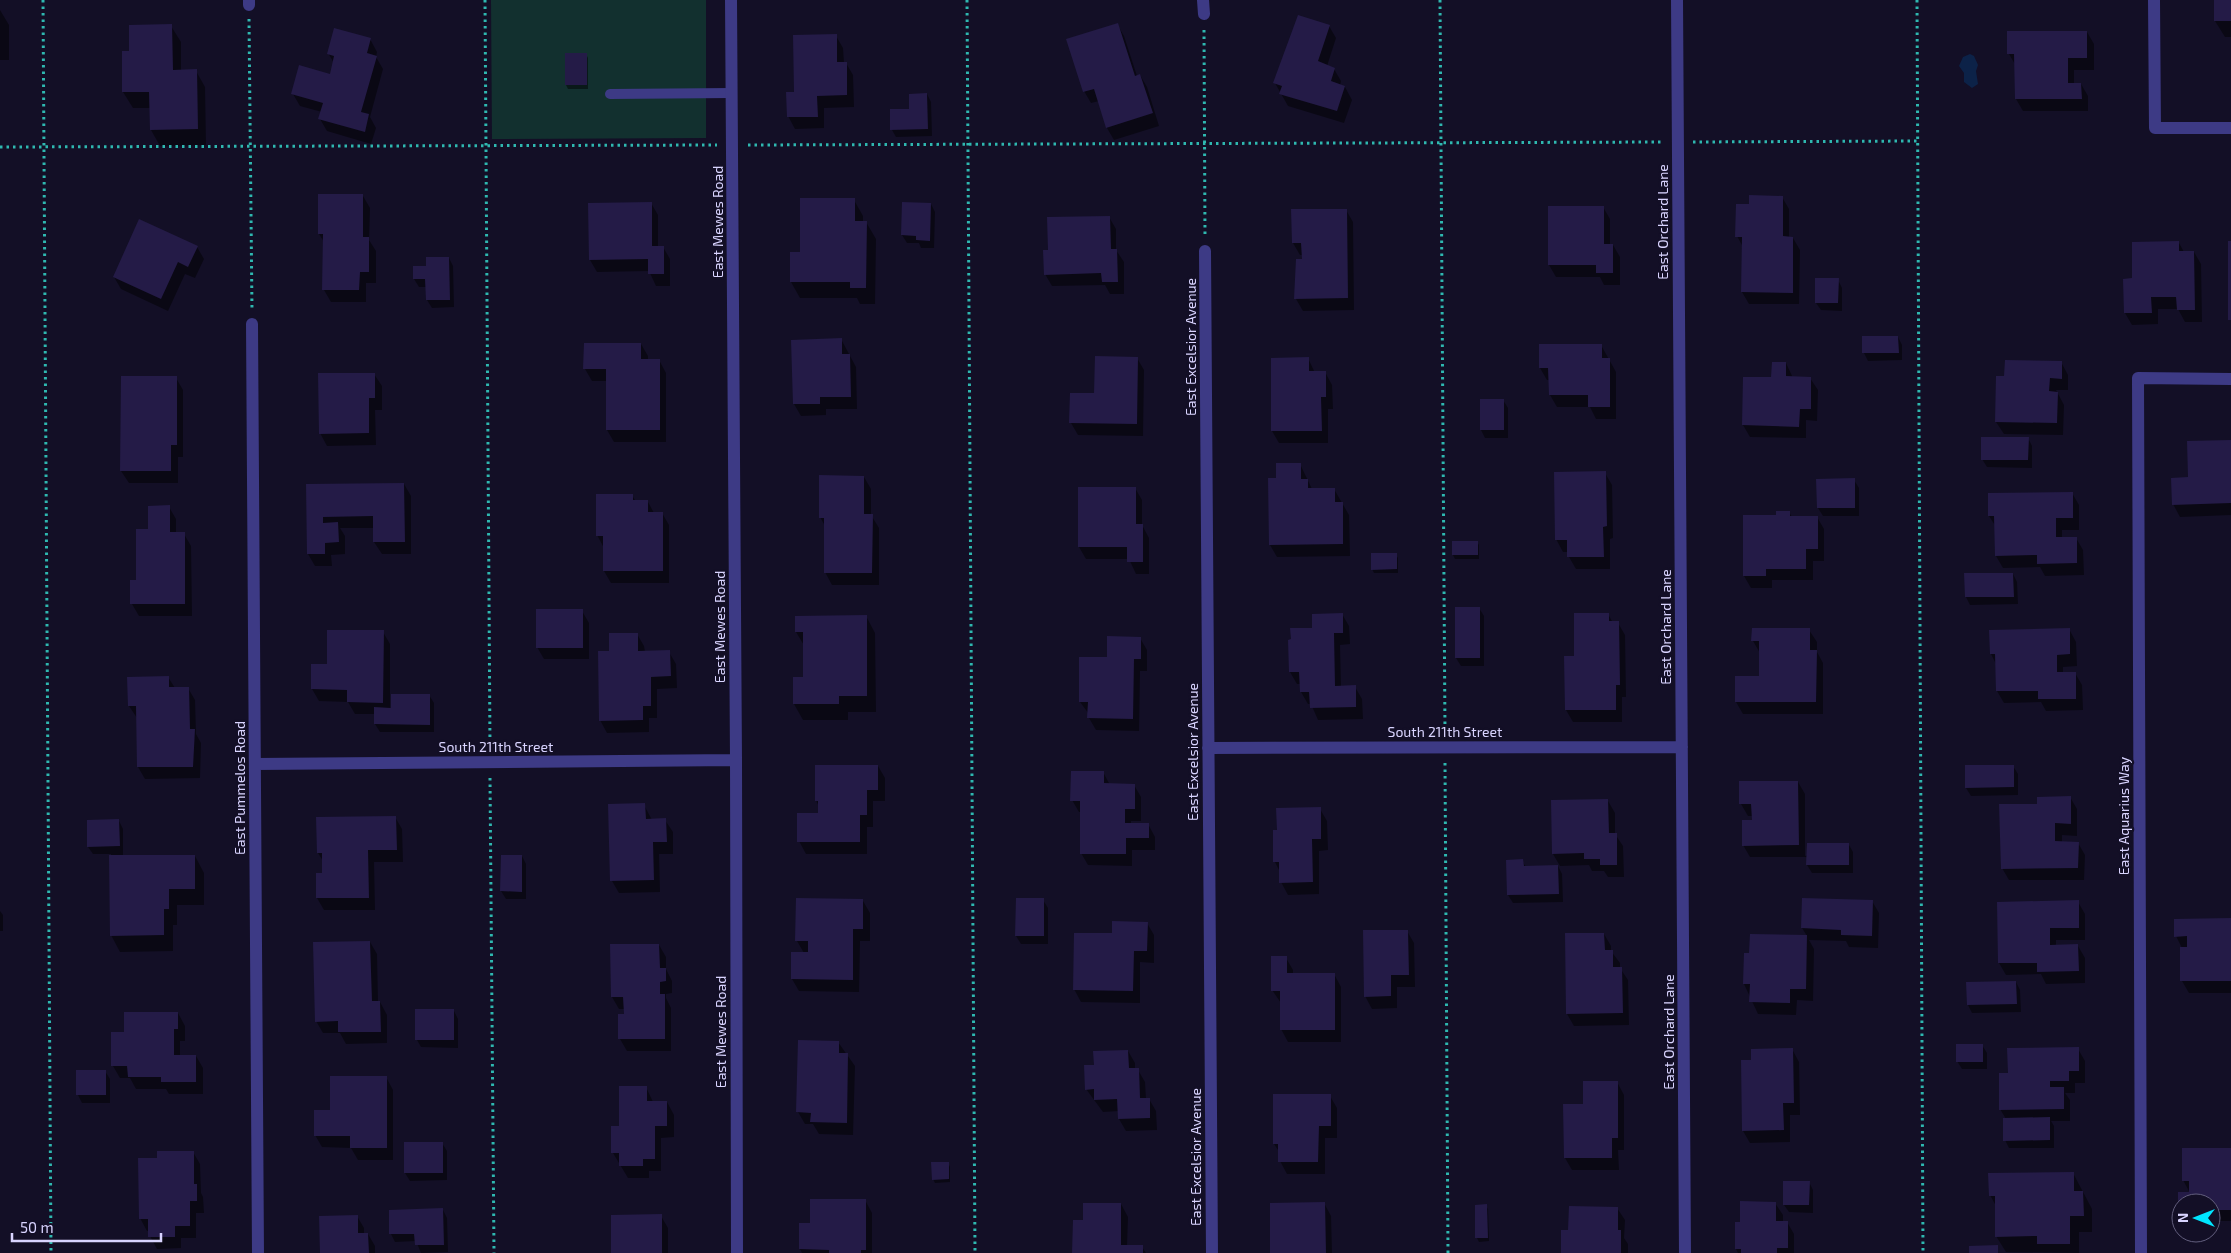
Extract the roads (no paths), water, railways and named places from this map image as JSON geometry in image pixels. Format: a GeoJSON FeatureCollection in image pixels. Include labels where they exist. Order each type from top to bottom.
{"type":"FeatureCollection","features":[{"type":"Feature","properties":{"kind":"street","name":"East Mewes Road"},"geometry":{"type":"LineString","coordinates":[[731,0],[737,1253]]}},
{"type":"Feature","properties":{"kind":"street"},"geometry":{"type":"LineString","coordinates":[[1204,0],[1204,14]]}},
{"type":"Feature","properties":{"kind":"street","name":"East Orchard Lane"},"geometry":{"type":"LineString","coordinates":[[1677,0],[1685,1253]]}},
{"type":"Feature","properties":{"kind":"street"},"geometry":{"type":"LineString","coordinates":[[2154,0],[2155,128],[2231,128]]}},
{"type":"Feature","properties":{"kind":"street","name":"East Excelsior Avenue"},"geometry":{"type":"LineString","coordinates":[[1205,251],[1212,1253]]}},
{"type":"Feature","properties":{"kind":"street","name":"East Pummelos Road"},"geometry":{"type":"LineString","coordinates":[[252,324],[258,1253]]}},
{"type":"Feature","properties":{"kind":"street","name":"East Aquarius Way"},"geometry":{"type":"LineString","coordinates":[[2141,1253],[2138,378],[2231,379]]}},
{"type":"Feature","properties":{"kind":"street","name":"South 211th Street"},"geometry":{"type":"LineString","coordinates":[[1208,748],[1682,747]]}},
{"type":"Feature","properties":{"kind":"street","name":"South 211th Street"},"geometry":{"type":"LineString","coordinates":[[255,764],[736,760]]}},
{"type":"Feature","properties":{"kind":"lane"},"geometry":{"type":"LineString","coordinates":[[610,94],[732,93]]}},
{"type":"Feature","properties":{"kind":"water"},"geometry":{"type":"Polygon","coordinates":[[[1970,54],[1974,56],[1978,65],[1976,71],[1978,84],[1972,88],[1964,82],[1964,73],[1959,66],[1963,57],[1970,54]]]}}]}
